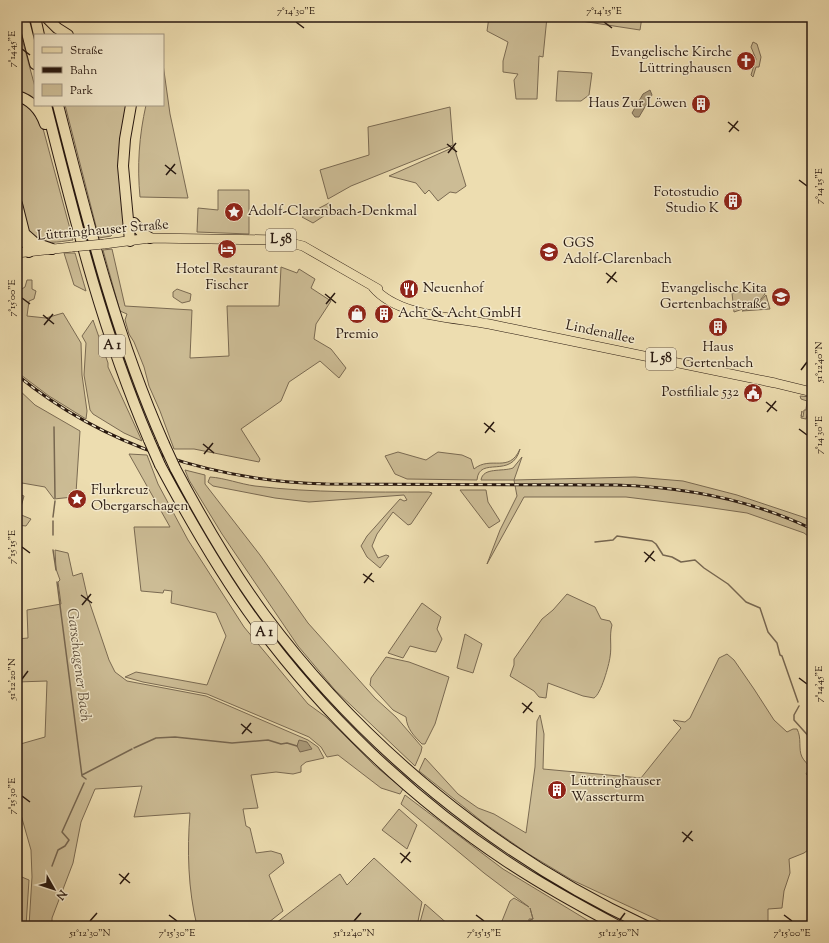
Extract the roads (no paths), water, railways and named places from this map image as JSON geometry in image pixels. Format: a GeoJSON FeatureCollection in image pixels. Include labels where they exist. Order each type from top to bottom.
{"type":"FeatureCollection","features":[{"type":"Feature","properties":{"kind":"highway"},"geometry":{"type":"LineString","coordinates":[[17,17],[17,36]]}},
{"type":"Feature","properties":{"kind":"highway"},"geometry":{"type":"LineString","coordinates":[[23,17],[34,60]]}},
{"type":"Feature","properties":{"kind":"highway"},"geometry":{"type":"LineString","coordinates":[[35,17],[40,34]]}},
{"type":"Feature","properties":{"kind":"highway"},"geometry":{"type":"LineString","coordinates":[[46,17],[57,28],[66,34]]}},
{"type":"Feature","properties":{"kind":"highway"},"geometry":{"type":"LineString","coordinates":[[17,96],[28,100],[39,111],[49,139],[58,151]]}},
{"type":"Feature","properties":{"kind":"highway","name":"A 1"},"geometry":{"type":"LineString","coordinates":[[46,106],[93,284],[113,351],[160,465],[217,566],[272,644],[326,706],[413,790],[505,861],[618,926]]}},
{"type":"Feature","properties":{"kind":"highway","name":"A 1"},"geometry":{"type":"LineString","coordinates":[[58,106],[107,291],[137,381],[175,468],[227,560],[279,634],[334,698],[405,768],[468,820],[510,850],[585,895],[646,926]]}},
{"type":"Feature","properties":{"kind":"highway"},"geometry":{"type":"LineString","coordinates":[[62,122],[63,106]]}},
{"type":"Feature","properties":{"kind":"highway"},"geometry":{"type":"LineString","coordinates":[[131,106],[125,139],[123,166],[133,240]]}},
{"type":"Feature","properties":{"kind":"highway"},"geometry":{"type":"LineString","coordinates":[[133,240],[134,223],[128,159],[137,106]]}},
{"type":"Feature","properties":{"kind":"highway"},"geometry":{"type":"LineString","coordinates":[[17,204],[23,235],[22,251]]}},
{"type":"Feature","properties":{"kind":"highway"},"geometry":{"type":"LineString","coordinates":[[17,223],[23,235],[35,243],[52,249]]}},
{"type":"Feature","properties":{"kind":"highway"},"geometry":{"type":"LineString","coordinates":[[134,223],[150,238]]}},
{"type":"Feature","properties":{"kind":"main road","name":"Lüttringhauser Straße"},"geometry":{"type":"LineString","coordinates":[[22,251],[104,244],[150,238],[242,238],[289,242],[310,250],[373,286],[377,291],[398,304],[432,312]]}},
{"type":"Feature","properties":{"kind":"main road","name":"Lindenallee"},"geometry":{"type":"LineString","coordinates":[[432,312],[458,316],[462,319],[809,390]]}},
{"type":"Feature","properties":{"kind":"main road"},"geometry":{"type":"LineString","coordinates":[[810,926],[812,920]]}},
{"type":"Feature","properties":{"kind":"waterway","name":"Garschagener Bach"},"geometry":{"type":"LineString","coordinates":[[54,427],[55,498]]}},
{"type":"Feature","properties":{"kind":"waterway","name":"Garschagener Bach"},"geometry":{"type":"LineString","coordinates":[[53,517],[55,501]]}},
{"type":"Feature","properties":{"kind":"waterway","name":"Garschagener Bach"},"geometry":{"type":"LineString","coordinates":[[53,521],[53,535]]}},
{"type":"Feature","properties":{"kind":"waterway"},"geometry":{"type":"LineString","coordinates":[[595,542],[613,540],[617,536],[652,541],[656,544],[663,555],[672,557],[681,562],[695,560],[728,584],[746,602],[760,608],[768,632],[777,643],[798,702]]}},
{"type":"Feature","properties":{"kind":"waterway","name":"Garschagener Bach"},"geometry":{"type":"LineString","coordinates":[[53,550],[56,570]]}},
{"type":"Feature","properties":{"kind":"waterway","name":"Garschagener Bach"},"geometry":{"type":"LineString","coordinates":[[57,582],[82,776],[86,779]]}},
{"type":"Feature","properties":{"kind":"waterway"},"geometry":{"type":"LineString","coordinates":[[799,706],[794,715],[794,720],[812,740]]}},
{"type":"Feature","properties":{"kind":"waterway"},"geometry":{"type":"LineString","coordinates":[[134,748],[156,738],[175,737],[232,743],[268,740],[281,744],[287,743],[297,746]]}},
{"type":"Feature","properties":{"kind":"waterway"},"geometry":{"type":"LineString","coordinates":[[82,775],[132,749]]}},
{"type":"Feature","properties":{"kind":"waterway","name":"Garschagener Bach"},"geometry":{"type":"LineString","coordinates":[[52,866],[58,850],[65,846],[69,840],[62,832],[84,783]]}},
{"type":"Feature","properties":{"kind":"railway"},"geometry":{"type":"LineString","coordinates":[[17,375],[51,400],[87,422],[124,440],[162,455],[202,467],[243,476],[326,484],[616,485],[667,488],[717,496],[741,502],[812,529]]}},
{"type":"Feature","properties":{"kind":"place","name":"Evangelische Kirche Lüttringhausen"},"geometry":{"type":"Point","coordinates":[746,61]}},
{"type":"Feature","properties":{"kind":"place","name":"Haus Zur Löwen"},"geometry":{"type":"Point","coordinates":[701,104]}},
{"type":"Feature","properties":{"kind":"place","name":"Fotostudio Studio K"},"geometry":{"type":"Point","coordinates":[733,201]}},
{"type":"Feature","properties":{"kind":"place","name":"Adolf-Clarenbach-Denkmal"},"geometry":{"type":"Point","coordinates":[234,212]}},
{"type":"Feature","properties":{"kind":"place","name":"Hotel Restaurant Fischer"},"geometry":{"type":"Point","coordinates":[227,249]}},
{"type":"Feature","properties":{"kind":"place","name":"GGS Adolf-Clarenbach"},"geometry":{"type":"Point","coordinates":[549,252]}},
{"type":"Feature","properties":{"kind":"place","name":"Neuenhof"},"geometry":{"type":"Point","coordinates":[409,289]}},
{"type":"Feature","properties":{"kind":"place","name":"Evangelische Kita Gertenbachstraße"},"geometry":{"type":"Point","coordinates":[781,297]}},
{"type":"Feature","properties":{"kind":"place","name":"Premio"},"geometry":{"type":"Point","coordinates":[357,314]}},
{"type":"Feature","properties":{"kind":"place","name":"Acht & Acht GmbH"},"geometry":{"type":"Point","coordinates":[384,314]}},
{"type":"Feature","properties":{"kind":"place","name":"Haus Gertenbach"},"geometry":{"type":"Point","coordinates":[718,327]}},
{"type":"Feature","properties":{"kind":"place","name":"Postfiliale 532"},"geometry":{"type":"Point","coordinates":[753,393]}},
{"type":"Feature","properties":{"kind":"place","name":"Flurkreuz Obergarschagen"},"geometry":{"type":"Point","coordinates":[77,499]}},
{"type":"Feature","properties":{"kind":"place","name":"Lüttringhauser Wasserturm"},"geometry":{"type":"Point","coordinates":[557,790]}}]}
